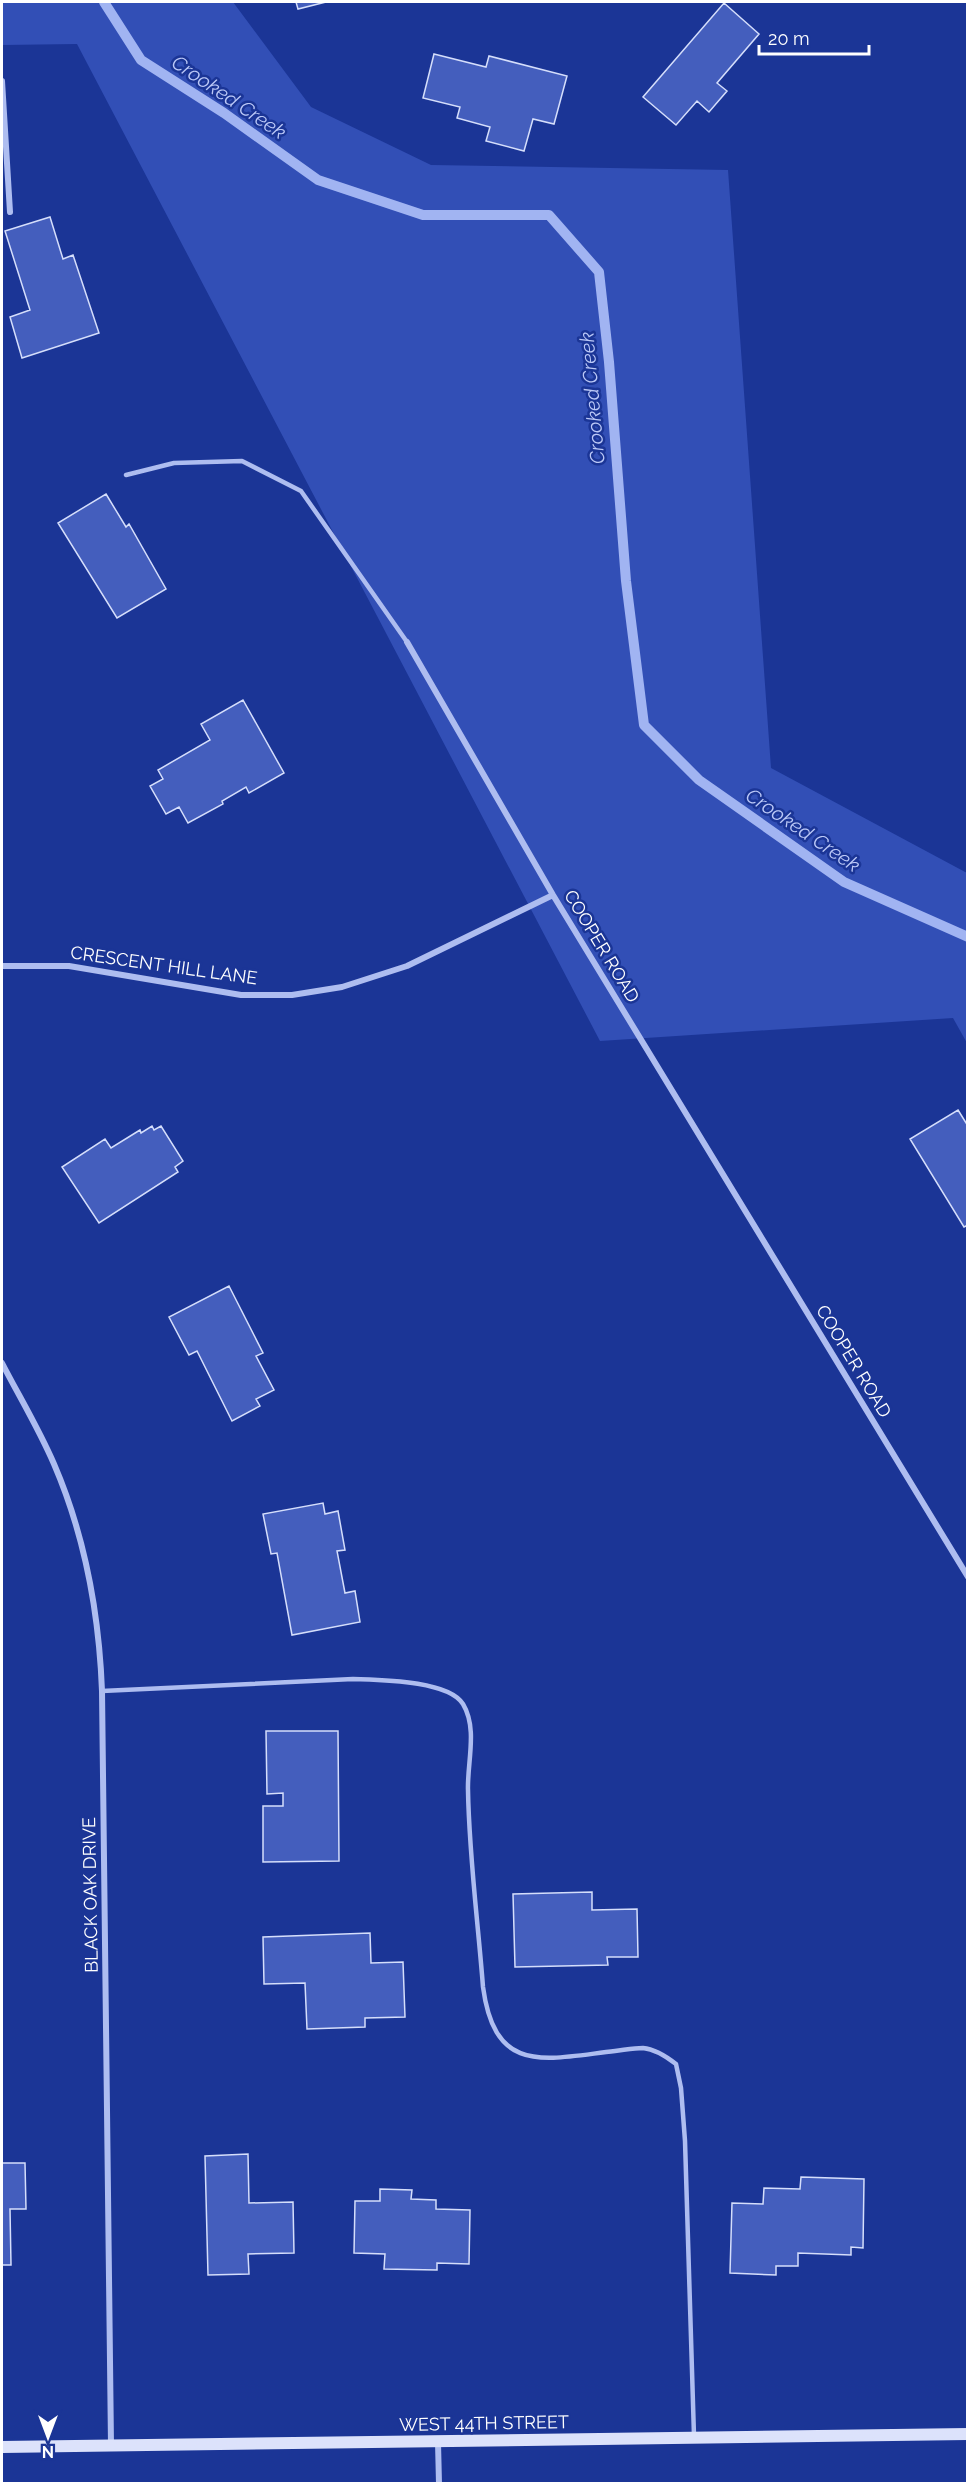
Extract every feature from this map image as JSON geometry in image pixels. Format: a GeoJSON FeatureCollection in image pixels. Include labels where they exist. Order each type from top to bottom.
{"type":"FeatureCollection","features":[{"type":"Feature","properties":{"kind":"street"},"geometry":{"type":"LineString","coordinates":[[2,81],[10,212]]}},
{"type":"Feature","properties":{"kind":"street","name":"COOPER ROAD"},"geometry":{"type":"LineString","coordinates":[[407,642],[553,895],[968,1577]]}},
{"type":"Feature","properties":{"kind":"street","name":"CRESCENT HILL LANE"},"geometry":{"type":"LineString","coordinates":[[2,966],[69,966],[241,994],[292,995],[342,987],[406,966],[553,895]]}},
{"type":"Feature","properties":{"kind":"street","name":"BLACK OAK DRIVE"},"geometry":{"type":"LineString","coordinates":[[2,1363],[53,1461],[81,1543],[95,1609],[102,1691],[111,2445]]}},
{"type":"Feature","properties":{"kind":"street","name":"WEST 44TH STREET"},"geometry":{"type":"LineString","coordinates":[[2,2446],[968,2434]]}},
{"type":"Feature","properties":{"kind":"street"},"geometry":{"type":"LineString","coordinates":[[438,2442],[439,2484]]}},
{"type":"Feature","properties":{"kind":"lane","name":"COOPER ROAD"},"geometry":{"type":"LineString","coordinates":[[126,475],[174,463],[243,461],[301,491],[407,642]]}},
{"type":"Feature","properties":{"kind":"lane"},"geometry":{"type":"LineString","coordinates":[[102,1691],[353,1679],[394,1680],[433,1687],[452,1694],[462,1703],[469,1722],[471,1743],[468,1789],[483,1987],[491,2025],[500,2040],[514,2051],[537,2058],[644,2048],[676,2064],[681,2088],[685,2141],[694,2438]]}},
{"type":"Feature","properties":{"kind":"shaded area"},"geometry":{"type":"Polygon","coordinates":[[[2,2],[233,2],[311,107],[431,165],[728,170],[771,768],[967,873],[967,1043],[953,1018],[600,1041],[77,44],[2,45],[2,2]]]}},
{"type":"Feature","properties":{"kind":"building"},"geometry":{"type":"Polygon","coordinates":[[[296,2],[326,2],[298,9],[296,2]]]}},
{"type":"Feature","properties":{"kind":"building"},"geometry":{"type":"Polygon","coordinates":[[[724,3],[759,34],[717,83],[727,91],[709,112],[697,101],[676,125],[643,97],[724,3]]]}},
{"type":"Feature","properties":{"kind":"building"},"geometry":{"type":"Polygon","coordinates":[[[434,54],[486,67],[489,56],[567,76],[554,124],[533,119],[524,151],[486,141],[490,127],[457,118],[460,107],[423,98],[434,54]]]}},
{"type":"Feature","properties":{"kind":"building"},"geometry":{"type":"Polygon","coordinates":[[[50,217],[63,259],[73,255],[99,333],[22,358],[10,317],[30,310],[5,231],[50,217]]]}},
{"type":"Feature","properties":{"kind":"building"},"geometry":{"type":"Polygon","coordinates":[[[106,494],[126,527],[129,524],[166,589],[117,618],[58,523],[106,494]]]}},
{"type":"Feature","properties":{"kind":"building"},"geometry":{"type":"Polygon","coordinates":[[[243,700],[284,773],[249,793],[246,787],[222,801],[223,804],[188,823],[179,807],[166,814],[150,786],[163,779],[158,770],[210,740],[201,724],[243,700]]]}},
{"type":"Feature","properties":{"kind":"building"},"geometry":{"type":"Polygon","coordinates":[[[958,1110],[968,1126],[968,1225],[964,1227],[910,1139],[958,1110]]]}},
{"type":"Feature","properties":{"kind":"building"},"geometry":{"type":"Polygon","coordinates":[[[152,1126],[154,1130],[161,1126],[183,1161],[175,1167],[178,1172],[99,1223],[62,1167],[105,1139],[111,1148],[140,1130],[141,1133],[152,1126]]]}},
{"type":"Feature","properties":{"kind":"building"},"geometry":{"type":"Polygon","coordinates":[[[229,1286],[263,1353],[256,1356],[274,1390],[256,1399],[260,1406],[232,1421],[197,1351],[189,1355],[169,1317],[229,1286]]]}},
{"type":"Feature","properties":{"kind":"building"},"geometry":{"type":"Polygon","coordinates":[[[323,1503],[325,1514],[338,1511],[345,1550],[337,1551],[345,1593],[355,1591],[360,1622],[292,1635],[277,1553],[271,1554],[263,1514],[323,1503]]]}},
{"type":"Feature","properties":{"kind":"building"},"geometry":{"type":"Polygon","coordinates":[[[266,1731],[338,1731],[339,1861],[263,1862],[263,1806],[283,1806],[283,1793],[267,1794],[266,1731]]]}},
{"type":"Feature","properties":{"kind":"building"},"geometry":{"type":"Polygon","coordinates":[[[592,1892],[592,1910],[637,1909],[638,1957],[607,1957],[608,1965],[515,1967],[513,1894],[592,1892]]]}},
{"type":"Feature","properties":{"kind":"building"},"geometry":{"type":"Polygon","coordinates":[[[370,1933],[371,1963],[403,1962],[405,2017],[365,2018],[365,2027],[307,2029],[305,1983],[264,1984],[263,1937],[370,1933]]]}},
{"type":"Feature","properties":{"kind":"building"},"geometry":{"type":"Polygon","coordinates":[[[248,2154],[249,2203],[293,2202],[294,2253],[248,2254],[249,2274],[208,2275],[205,2156],[248,2154]]]}},
{"type":"Feature","properties":{"kind":"building"},"geometry":{"type":"Polygon","coordinates":[[[2,2163],[25,2163],[26,2209],[10,2209],[11,2265],[2,2265],[2,2163]]]}},
{"type":"Feature","properties":{"kind":"building"},"geometry":{"type":"Polygon","coordinates":[[[801,2177],[864,2179],[863,2248],[851,2247],[851,2255],[798,2253],[798,2266],[776,2266],[776,2275],[730,2273],[732,2203],[763,2204],[764,2188],[800,2189],[801,2177]]]}},
{"type":"Feature","properties":{"kind":"building"},"geometry":{"type":"Polygon","coordinates":[[[380,2189],[412,2190],[411,2199],[436,2200],[436,2209],[470,2210],[469,2264],[437,2263],[437,2270],[384,2269],[385,2254],[354,2253],[355,2201],[380,2201],[380,2189]]]}},
{"type":"Feature","properties":{"kind":"waterway","name":"Crooked Creek"},"geometry":{"type":"LineString","coordinates":[[104,2],[141,60],[224,113],[318,180],[423,215],[549,215],[599,272],[609,362],[626,581],[644,725],[699,780],[844,882],[968,937]]}}]}
